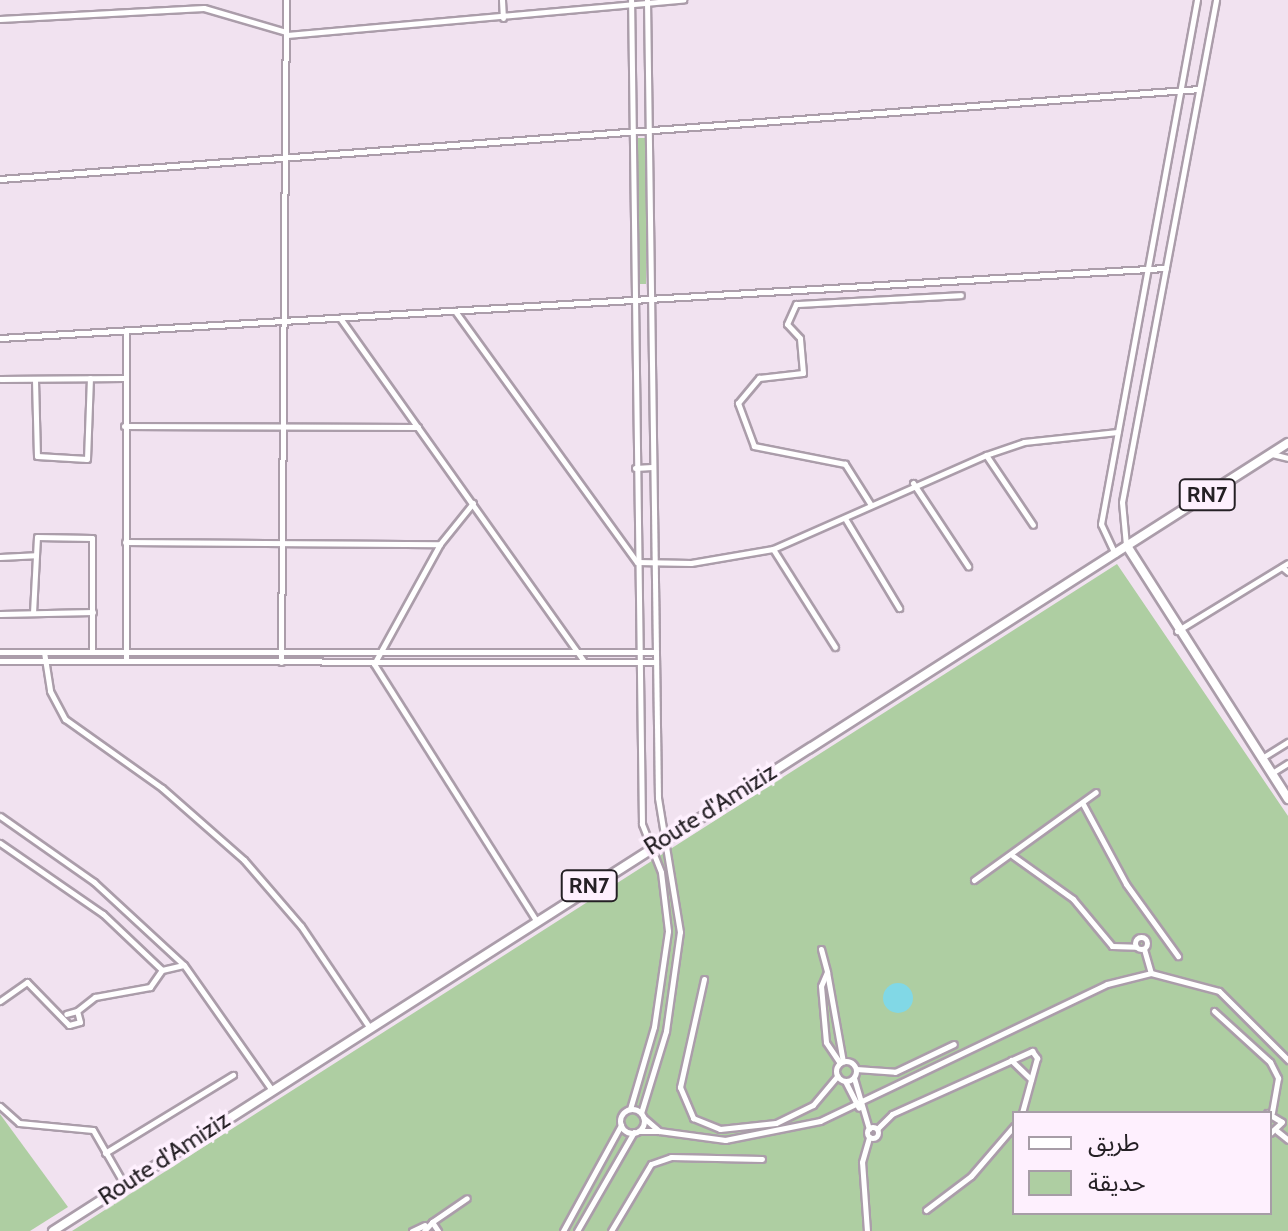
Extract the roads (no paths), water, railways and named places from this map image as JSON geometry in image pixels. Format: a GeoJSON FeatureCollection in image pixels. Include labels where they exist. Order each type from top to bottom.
{"type":"FeatureCollection","features":[{"type":"Feature","properties":{"kind":"main road","name":"Route d'Amiziz"},"geometry":{"type":"LineString","coordinates":[[53,1231],[649,847],[1288,443]]}},
{"type":"Feature","properties":{"kind":"main road"},"geometry":{"type":"LineString","coordinates":[[1127,546],[1130,561],[1288,799]]}},
{"type":"Feature","properties":{"kind":"main road"},"geometry":{"type":"LineString","coordinates":[[1115,554],[1130,561]]}},
{"type":"Feature","properties":{"kind":"street"},"geometry":{"type":"LineString","coordinates":[[281,662],[286,321],[286,0]]}},
{"type":"Feature","properties":{"kind":"street"},"geometry":{"type":"LineString","coordinates":[[502,0],[503,18]]}},
{"type":"Feature","properties":{"kind":"street"},"geometry":{"type":"LineString","coordinates":[[563,1231],[630,1109],[666,953],[665,889],[642,824],[631,0]]}},
{"type":"Feature","properties":{"kind":"street"},"geometry":{"type":"LineString","coordinates":[[577,1231],[636,1132],[677,966],[680,907],[662,839],[656,662],[647,0]]}},
{"type":"Feature","properties":{"kind":"street"},"geometry":{"type":"LineString","coordinates":[[0,19],[204,8],[286,33],[647,8],[683,0]]}},
{"type":"Feature","properties":{"kind":"street"},"geometry":{"type":"LineString","coordinates":[[1115,554],[1101,524],[1197,0]]}},
{"type":"Feature","properties":{"kind":"street"},"geometry":{"type":"LineString","coordinates":[[1127,546],[1122,502],[1216,0]]}},
{"type":"Feature","properties":{"kind":"street"},"geometry":{"type":"LineString","coordinates":[[0,179],[1199,89]]}},
{"type":"Feature","properties":{"kind":"street"},"geometry":{"type":"LineString","coordinates":[[0,338],[1166,268]]}},
{"type":"Feature","properties":{"kind":"street"},"geometry":{"type":"LineString","coordinates":[[871,505],[845,464],[754,446],[738,403],[759,378],[803,373],[800,338],[787,324],[796,304],[961,295]]}},
{"type":"Feature","properties":{"kind":"street"},"geometry":{"type":"LineString","coordinates":[[455,311],[637,562],[655,564],[773,549],[846,520],[913,483],[1024,442],[1117,432]]}},
{"type":"Feature","properties":{"kind":"street"},"geometry":{"type":"LineString","coordinates":[[340,318],[579,649],[583,660]]}},
{"type":"Feature","properties":{"kind":"street"},"geometry":{"type":"LineString","coordinates":[[126,331],[126,659]]}},
{"type":"Feature","properties":{"kind":"street"},"geometry":{"type":"LineString","coordinates":[[35,380],[37,456],[87,459],[90,378]]}},
{"type":"Feature","properties":{"kind":"street"},"geometry":{"type":"LineString","coordinates":[[0,379],[124,378]]}},
{"type":"Feature","properties":{"kind":"street"},"geometry":{"type":"LineString","coordinates":[[124,426],[418,427]]}},
{"type":"Feature","properties":{"kind":"street"},"geometry":{"type":"LineString","coordinates":[[1271,454],[1288,458]]}},
{"type":"Feature","properties":{"kind":"street"},"geometry":{"type":"LineString","coordinates":[[986,455],[1033,525]]}},
{"type":"Feature","properties":{"kind":"street"},"geometry":{"type":"LineString","coordinates":[[635,468],[652,467]]}},
{"type":"Feature","properties":{"kind":"street"},"geometry":{"type":"LineString","coordinates":[[913,483],[968,566]]}},
{"type":"Feature","properties":{"kind":"street"},"geometry":{"type":"LineString","coordinates":[[473,503],[440,544],[375,654],[374,664],[536,920]]}},
{"type":"Feature","properties":{"kind":"street"},"geometry":{"type":"LineString","coordinates":[[846,520],[899,608]]}},
{"type":"Feature","properties":{"kind":"street"},"geometry":{"type":"LineString","coordinates":[[33,613],[35,555],[40,536],[92,538],[92,652]]}},
{"type":"Feature","properties":{"kind":"street"},"geometry":{"type":"LineString","coordinates":[[125,542],[283,540],[440,544]]}},
{"type":"Feature","properties":{"kind":"street"},"geometry":{"type":"LineString","coordinates":[[773,549],[835,647]]}},
{"type":"Feature","properties":{"kind":"street"},"geometry":{"type":"LineString","coordinates":[[0,557],[35,555]]}},
{"type":"Feature","properties":{"kind":"street"},"geometry":{"type":"LineString","coordinates":[[1176,631],[1288,563]]}},
{"type":"Feature","properties":{"kind":"street"},"geometry":{"type":"LineString","coordinates":[[1282,567],[1288,572]]}},
{"type":"Feature","properties":{"kind":"street"},"geometry":{"type":"LineString","coordinates":[[0,614],[93,612]]}},
{"type":"Feature","properties":{"kind":"street"},"geometry":{"type":"LineString","coordinates":[[0,652],[375,654],[579,649],[656,652]]}},
{"type":"Feature","properties":{"kind":"street"},"geometry":{"type":"LineString","coordinates":[[44,652],[65,719],[162,788],[244,860],[301,926],[369,1027]]}},
{"type":"Feature","properties":{"kind":"street"},"geometry":{"type":"LineString","coordinates":[[0,661],[126,659],[374,664],[583,660],[656,662]]}},
{"type":"Feature","properties":{"kind":"street"},"geometry":{"type":"LineString","coordinates":[[1261,759],[1288,742]]}},
{"type":"Feature","properties":{"kind":"street"},"geometry":{"type":"LineString","coordinates":[[1271,774],[1288,763]]}},
{"type":"Feature","properties":{"kind":"street"},"geometry":{"type":"LineString","coordinates":[[974,880],[1013,856],[1096,792]]}},
{"type":"Feature","properties":{"kind":"street"},"geometry":{"type":"LineString","coordinates":[[1083,804],[1158,930],[1178,956]]}},
{"type":"Feature","properties":{"kind":"street"},"geometry":{"type":"LineString","coordinates":[[0,816],[94,882],[184,965],[271,1089]]}},
{"type":"Feature","properties":{"kind":"street"},"geometry":{"type":"LineString","coordinates":[[0,843],[103,914],[162,970]]}},
{"type":"Feature","properties":{"kind":"street"},"geometry":{"type":"LineString","coordinates":[[1013,856],[1073,899],[1112,946],[1144,949]]}},
{"type":"Feature","properties":{"kind":"street"},"geometry":{"type":"LineString","coordinates":[[1151,973],[1144,949],[1146,940],[1158,930]]}},
{"type":"Feature","properties":{"kind":"street"},"geometry":{"type":"LineString","coordinates":[[1136,947],[1138,938],[1146,940]]}},
{"type":"Feature","properties":{"kind":"street"},"geometry":{"type":"LineString","coordinates":[[704,979],[680,1087],[693,1118],[720,1129],[776,1123],[813,1105],[837,1076],[841,1063],[821,949]]}},
{"type":"Feature","properties":{"kind":"street"},"geometry":{"type":"LineString","coordinates":[[66,1014],[77,1011],[95,997],[150,987],[162,970],[184,965]]}},
{"type":"Feature","properties":{"kind":"street"},"geometry":{"type":"LineString","coordinates":[[827,972],[821,986],[826,1042],[841,1063],[856,1069],[895,1072],[954,1044]]}},
{"type":"Feature","properties":{"kind":"street"},"geometry":{"type":"LineString","coordinates":[[621,1125],[636,1132],[659,1131],[704,1140],[754,1138],[859,1106],[1107,984],[1151,973],[1219,991],[1288,1060]]}},
{"type":"Feature","properties":{"kind":"street"},"geometry":{"type":"LineString","coordinates":[[0,1001],[27,982],[66,1014],[69,1025],[77,1025],[77,1011]]}},
{"type":"Feature","properties":{"kind":"street"},"geometry":{"type":"LineString","coordinates":[[1214,1011],[1270,1062],[1278,1078],[1270,1111]]}},
{"type":"Feature","properties":{"kind":"street"},"geometry":{"type":"LineString","coordinates":[[869,1137],[892,1114],[1035,1052],[1032,1080],[1023,1111]]}},
{"type":"Feature","properties":{"kind":"street"},"geometry":{"type":"LineString","coordinates":[[1011,1060],[1032,1080]]}},
{"type":"Feature","properties":{"kind":"street"},"geometry":{"type":"LineString","coordinates":[[856,1069],[859,1106]]}},
{"type":"Feature","properties":{"kind":"street"},"geometry":{"type":"LineString","coordinates":[[105,1153],[233,1075]]}},
{"type":"Feature","properties":{"kind":"street"},"geometry":{"type":"LineString","coordinates":[[837,1076],[845,1081],[869,1129],[862,1162],[867,1231]]}},
{"type":"Feature","properties":{"kind":"street"},"geometry":{"type":"LineString","coordinates":[[845,1081],[855,1077]]}},
{"type":"Feature","properties":{"kind":"street"},"geometry":{"type":"LineString","coordinates":[[0,1106],[19,1123],[93,1130],[124,1184]]}},
{"type":"Feature","properties":{"kind":"street"},"geometry":{"type":"LineString","coordinates":[[630,1109],[642,1115],[659,1131]]}},
{"type":"Feature","properties":{"kind":"street"},"geometry":{"type":"LineString","coordinates":[[1272,1113],[1281,1117],[1285,1124],[1274,1132],[1288,1140]]}},
{"type":"Feature","properties":{"kind":"street"},"geometry":{"type":"LineString","coordinates":[[1281,1117],[1288,1115]]}},
{"type":"Feature","properties":{"kind":"street"},"geometry":{"type":"LineString","coordinates":[[926,1210],[971,1176],[1012,1128]]}},
{"type":"Feature","properties":{"kind":"street"},"geometry":{"type":"LineString","coordinates":[[869,1129],[877,1129]]}},
{"type":"Feature","properties":{"kind":"street"},"geometry":{"type":"LineString","coordinates":[[611,1231],[651,1164],[671,1157],[762,1159]]}},
{"type":"Feature","properties":{"kind":"street"},"geometry":{"type":"LineString","coordinates":[[412,1231],[427,1226],[467,1198]]}},
{"type":"Feature","properties":{"kind":"street"},"geometry":{"type":"LineString","coordinates":[[427,1226],[438,1231]]}},
{"type":"Feature","properties":{"kind":"water"},"geometry":{"type":"Polygon","coordinates":[[[898,983],[908,988],[913,998],[908,1008],[898,1013],[888,1008],[883,998],[888,988],[898,983]]]}}]}
